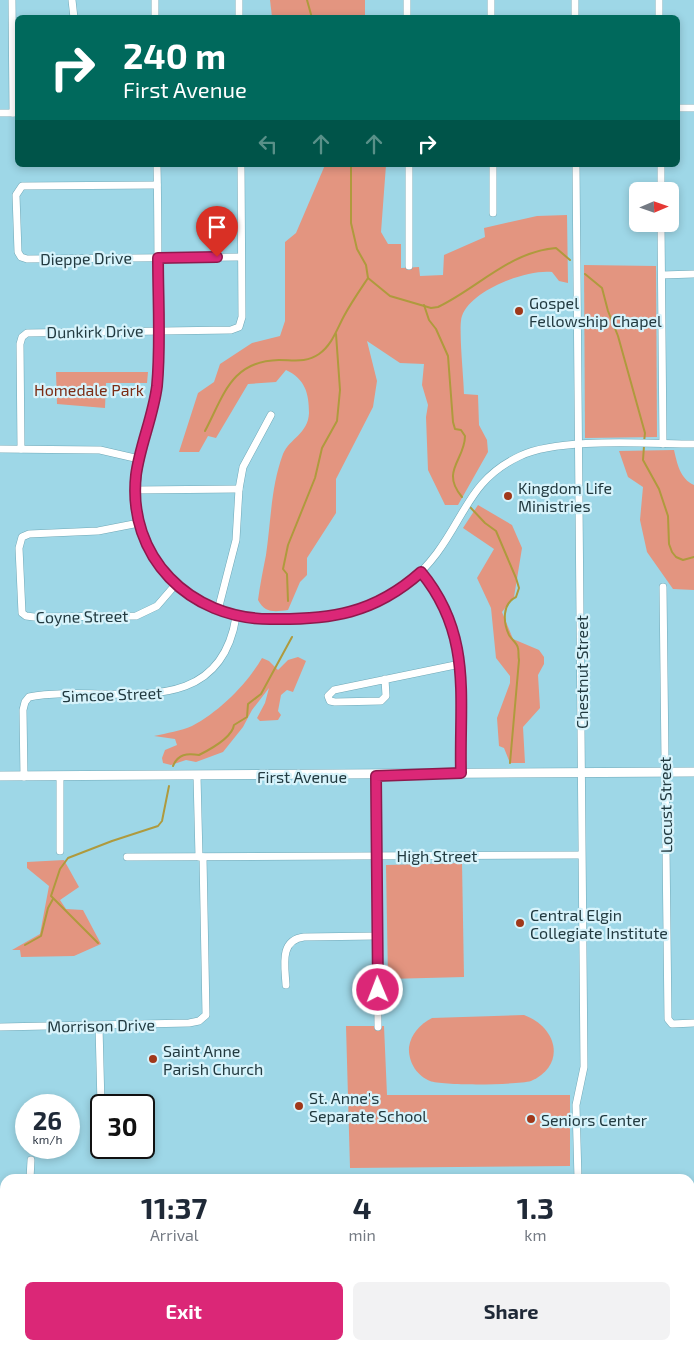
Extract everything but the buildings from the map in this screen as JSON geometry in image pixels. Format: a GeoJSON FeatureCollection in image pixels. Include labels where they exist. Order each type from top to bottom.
{"type":"FeatureCollection","features":[{"type":"Feature","properties":{"kind":"main road","name":"First Avenue"},"geometry":{"type":"LineString","coordinates":[[0,776],[376,776],[461,773],[694,772]]}},
{"type":"Feature","properties":{"kind":"street"},"geometry":{"type":"LineString","coordinates":[[0,113],[15,112],[12,0]]}},
{"type":"Feature","properties":{"kind":"street"},"geometry":{"type":"LineString","coordinates":[[72,0],[74,15]]}},
{"type":"Feature","properties":{"kind":"street"},"geometry":{"type":"LineString","coordinates":[[155,0],[155,15]]}},
{"type":"Feature","properties":{"kind":"street"},"geometry":{"type":"LineString","coordinates":[[239,0],[239,15]]}},
{"type":"Feature","properties":{"kind":"street"},"geometry":{"type":"LineString","coordinates":[[407,0],[407,15]]}},
{"type":"Feature","properties":{"kind":"street"},"geometry":{"type":"LineString","coordinates":[[491,0],[491,15]]}},
{"type":"Feature","properties":{"kind":"street"},"geometry":{"type":"LineString","coordinates":[[575,0],[575,15]]}},
{"type":"Feature","properties":{"kind":"street"},"geometry":{"type":"LineString","coordinates":[[659,0],[660,15]]}},
{"type":"Feature","properties":{"kind":"street"},"geometry":{"type":"LineString","coordinates":[[680,108],[694,108]]}},
{"type":"Feature","properties":{"kind":"street"},"geometry":{"type":"LineString","coordinates":[[157,167],[158,330],[155,399],[149,428],[139,459],[136,490],[139,523],[154,559],[176,584],[203,604],[236,617],[256,619],[316,619],[344,614],[384,599],[421,572],[439,550],[475,491],[497,470],[517,458],[555,446],[694,444]]}},
{"type":"Feature","properties":{"kind":"street","name":"Dunkirk Drive"},"geometry":{"type":"LineString","coordinates":[[21,449],[20,344],[24,335],[32,331],[231,330],[239,327],[242,317],[241,167]]}},
{"type":"Feature","properties":{"kind":"street"},"geometry":{"type":"LineString","coordinates":[[409,167],[409,266]]}},
{"type":"Feature","properties":{"kind":"street"},"geometry":{"type":"LineString","coordinates":[[493,167],[493,213]]}},
{"type":"Feature","properties":{"kind":"street","name":"Chestnut Street"},"geometry":{"type":"LineString","coordinates":[[576,167],[584,1067],[576,1105],[578,1174]]}},
{"type":"Feature","properties":{"kind":"street"},"geometry":{"type":"LineString","coordinates":[[661,167],[661,182]]}},
{"type":"Feature","properties":{"kind":"street","name":"Dieppe Drive"},"geometry":{"type":"LineString","coordinates":[[158,185],[25,185],[17,190],[16,198],[17,249],[19,255],[24,258],[241,257]]}},
{"type":"Feature","properties":{"kind":"street"},"geometry":{"type":"LineString","coordinates":[[662,232],[663,444]]}},
{"type":"Feature","properties":{"kind":"street"},"geometry":{"type":"LineString","coordinates":[[662,275],[694,274]]}},
{"type":"Feature","properties":{"kind":"street"},"geometry":{"type":"LineString","coordinates":[[218,610],[236,540],[239,489],[247,457],[270,415]]}},
{"type":"Feature","properties":{"kind":"street"},"geometry":{"type":"LineString","coordinates":[[0,449],[94,450],[139,459]]}},
{"type":"Feature","properties":{"kind":"street"},"geometry":{"type":"LineString","coordinates":[[136,490],[239,489]]}},
{"type":"Feature","properties":{"kind":"street","name":"Coyne Street"},"geometry":{"type":"LineString","coordinates":[[139,523],[98,532],[29,534],[22,537],[19,548],[22,613],[26,616],[34,617],[136,616],[158,606],[176,584]]}},
{"type":"Feature","properties":{"kind":"street"},"geometry":{"type":"LineString","coordinates":[[421,572],[436,592],[449,616],[459,649],[461,773]]}},
{"type":"Feature","properties":{"kind":"street","name":"Locust Street"},"geometry":{"type":"LineString","coordinates":[[663,587],[668,1014],[670,1023],[694,1023]]}},
{"type":"Feature","properties":{"kind":"street","name":"Simcoe Street"},"geometry":{"type":"LineString","coordinates":[[24,776],[23,710],[25,702],[29,697],[159,694],[187,686],[207,672],[218,661],[229,641],[236,617]]}},
{"type":"Feature","properties":{"kind":"street"},"geometry":{"type":"LineString","coordinates":[[385,679],[386,696],[381,701],[335,702],[330,701],[328,696],[334,690],[385,679],[460,664]]}},
{"type":"Feature","properties":{"kind":"street"},"geometry":{"type":"LineString","coordinates":[[60,776],[60,851]]}},
{"type":"Feature","properties":{"kind":"street"},"geometry":{"type":"LineString","coordinates":[[196,776],[201,857]]}},
{"type":"Feature","properties":{"kind":"street"},"geometry":{"type":"LineString","coordinates":[[376,776],[378,1027]]}},
{"type":"Feature","properties":{"kind":"street","name":"High Street"},"geometry":{"type":"LineString","coordinates":[[127,857],[582,855]]}},
{"type":"Feature","properties":{"kind":"street","name":"Morrison Drive"},"geometry":{"type":"LineString","coordinates":[[0,1027],[189,1023],[201,1020],[206,1015],[201,857]]}},
{"type":"Feature","properties":{"kind":"street"},"geometry":{"type":"LineString","coordinates":[[286,985],[285,953],[288,944],[293,939],[304,936],[377,936]]}},
{"type":"Feature","properties":{"kind":"street"},"geometry":{"type":"LineString","coordinates":[[99,1026],[101,1094]]}},
{"type":"Feature","properties":{"kind":"street"},"geometry":{"type":"LineString","coordinates":[[30,1174],[31,1160]]}},
{"type":"Feature","properties":{"kind":"green space"},"geometry":{"type":"Polygon","coordinates":[[[270,0],[365,0],[365,15],[272,15],[270,0]]]}},
{"type":"Feature","properties":{"kind":"green space"},"geometry":{"type":"Polygon","coordinates":[[[324,167],[386,167],[381,232],[388,244],[401,244],[401,268],[419,267],[420,276],[443,275],[444,255],[485,237],[484,228],[537,216],[567,215],[568,283],[559,281],[552,272],[541,272],[515,278],[501,283],[476,298],[467,307],[462,316],[461,341],[464,394],[478,395],[479,425],[487,440],[488,452],[458,505],[445,505],[428,470],[426,417],[428,405],[422,385],[424,364],[400,363],[367,341],[377,381],[373,407],[336,479],[336,513],[307,558],[307,575],[300,582],[288,610],[270,611],[258,600],[274,491],[283,454],[306,426],[308,420],[308,399],[305,387],[298,378],[286,370],[276,382],[248,384],[216,438],[208,436],[199,452],[179,452],[198,393],[214,382],[220,364],[252,343],[280,336],[285,321],[285,242],[296,233],[324,167]]]}},
{"type":"Feature","properties":{"kind":"green space"},"geometry":{"type":"Polygon","coordinates":[[[584,265],[656,266],[657,437],[585,438],[584,265]]]}},
{"type":"Feature","properties":{"kind":"green space","name":"Homedale Park"},"geometry":{"type":"Polygon","coordinates":[[[56,372],[148,372],[147,383],[106,383],[105,408],[57,404],[56,372]]]}},
{"type":"Feature","properties":{"kind":"green space"},"geometry":{"type":"Polygon","coordinates":[[[674,450],[682,475],[694,485],[694,590],[673,589],[647,552],[640,520],[643,487],[628,477],[619,451],[674,450]]]}},
{"type":"Feature","properties":{"kind":"green space"},"geometry":{"type":"Polygon","coordinates":[[[478,505],[512,525],[522,548],[514,597],[502,612],[513,639],[539,650],[544,657],[544,664],[538,675],[540,708],[523,727],[525,763],[510,763],[504,748],[499,746],[497,718],[510,683],[510,676],[496,658],[491,608],[477,578],[494,549],[463,528],[478,505]]]}},
{"type":"Feature","properties":{"kind":"green space"},"geometry":{"type":"Polygon","coordinates":[[[298,657],[306,661],[293,692],[287,690],[281,695],[278,711],[281,715],[278,720],[260,721],[257,718],[265,703],[269,688],[252,710],[243,727],[223,752],[196,762],[186,760],[171,765],[163,763],[162,758],[165,750],[177,745],[175,739],[154,736],[188,728],[212,713],[249,678],[262,658],[269,661],[278,670],[288,660],[298,657]]]}},
{"type":"Feature","properties":{"kind":"green space"},"geometry":{"type":"Polygon","coordinates":[[[64,860],[79,887],[60,900],[66,909],[83,910],[101,944],[74,956],[21,957],[20,950],[12,950],[40,934],[49,886],[27,868],[27,862],[64,860]]]}},
{"type":"Feature","properties":{"kind":"green space"},"geometry":{"type":"Polygon","coordinates":[[[462,863],[464,977],[388,979],[386,865],[462,863]]]}},
{"type":"Feature","properties":{"kind":"green space"},"geometry":{"type":"Polygon","coordinates":[[[524,1015],[544,1028],[553,1046],[550,1066],[531,1081],[480,1084],[437,1083],[425,1079],[414,1068],[409,1053],[412,1038],[420,1026],[432,1018],[524,1015]]]}},
{"type":"Feature","properties":{"kind":"green space"},"geometry":{"type":"Polygon","coordinates":[[[346,1026],[384,1026],[387,1095],[570,1095],[570,1166],[350,1168],[346,1026]]]}},
{"type":"Feature","properties":{"kind":"waterway"},"geometry":{"type":"LineString","coordinates":[[307,0],[311,15]]}},
{"type":"Feature","properties":{"kind":"waterway"},"geometry":{"type":"LineString","coordinates":[[351,167],[351,223],[357,249],[366,265],[368,278],[390,296],[431,308],[438,307],[523,256],[556,248],[570,260]]}},
{"type":"Feature","properties":{"kind":"waterway"},"geometry":{"type":"LineString","coordinates":[[585,274],[602,288],[608,311],[618,336],[645,433],[644,442]]}},
{"type":"Feature","properties":{"kind":"waterway"},"geometry":{"type":"LineString","coordinates":[[205,431],[231,382],[250,366],[279,360],[305,360],[314,357],[324,350],[368,278]]}},
{"type":"Feature","properties":{"kind":"waterway"},"geometry":{"type":"LineString","coordinates":[[424,305],[429,320],[436,329],[448,356],[453,422],[455,429],[461,430],[465,436],[464,444],[453,473],[453,480],[462,497]]}},
{"type":"Feature","properties":{"kind":"waterway"},"geometry":{"type":"LineString","coordinates":[[288,601],[287,574],[283,569],[288,545],[315,478],[322,448],[337,421],[340,390],[336,334]]}},
{"type":"Feature","properties":{"kind":"waterway"},"geometry":{"type":"LineString","coordinates":[[644,446],[643,460],[659,489],[668,516],[669,544],[672,552],[676,557],[683,560],[694,557]]}},
{"type":"Feature","properties":{"kind":"waterway"},"geometry":{"type":"LineString","coordinates":[[470,507],[485,523],[496,531],[519,588],[516,597],[508,604],[505,614],[507,630],[517,646],[519,660],[510,763]]}},
{"type":"Feature","properties":{"kind":"waterway"},"geometry":{"type":"LineString","coordinates":[[173,766],[177,759],[183,755],[199,755],[215,746],[225,739],[234,725],[247,717],[248,704],[261,694],[292,637]]}},
{"type":"Feature","properties":{"kind":"waterway"},"geometry":{"type":"LineString","coordinates":[[98,943],[51,896],[60,869],[68,858],[158,826],[162,821],[169,786]]}},
{"type":"Feature","properties":{"kind":"waterway"},"geometry":{"type":"LineString","coordinates":[[25,945],[41,936],[48,908],[53,899]]}},
{"type":"Feature","properties":{"kind":"place","name":"Gospel Fellowship Chapel"},"geometry":{"type":"Point","coordinates":[519,311]}},
{"type":"Feature","properties":{"kind":"place","name":"Kingdom Life Ministries"},"geometry":{"type":"Point","coordinates":[508,496]}},
{"type":"Feature","properties":{"kind":"place","name":"Central Elgin Collegiate Institute"},"geometry":{"type":"Point","coordinates":[520,923]}},
{"type":"Feature","properties":{"kind":"place","name":"Saint Anne Parish Church"},"geometry":{"type":"Point","coordinates":[153,1059]}},
{"type":"Feature","properties":{"kind":"place","name":"St. Anne's Separate School"},"geometry":{"type":"Point","coordinates":[299,1106]}},
{"type":"Feature","properties":{"kind":"place","name":"Seniors Center"},"geometry":{"type":"Point","coordinates":[531,1119]}},
{"type":"Feature","properties":{"kind":"route"},"geometry":{"type":"LineString","coordinates":[[217,257],[158,258],[157,383],[151,420],[139,459],[136,476],[139,523],[154,559],[176,584],[203,604],[236,617],[256,619],[316,619],[351,613],[380,602],[406,585],[421,572],[432,585],[449,616],[459,649],[461,773],[376,776],[378,990]]}}]}
